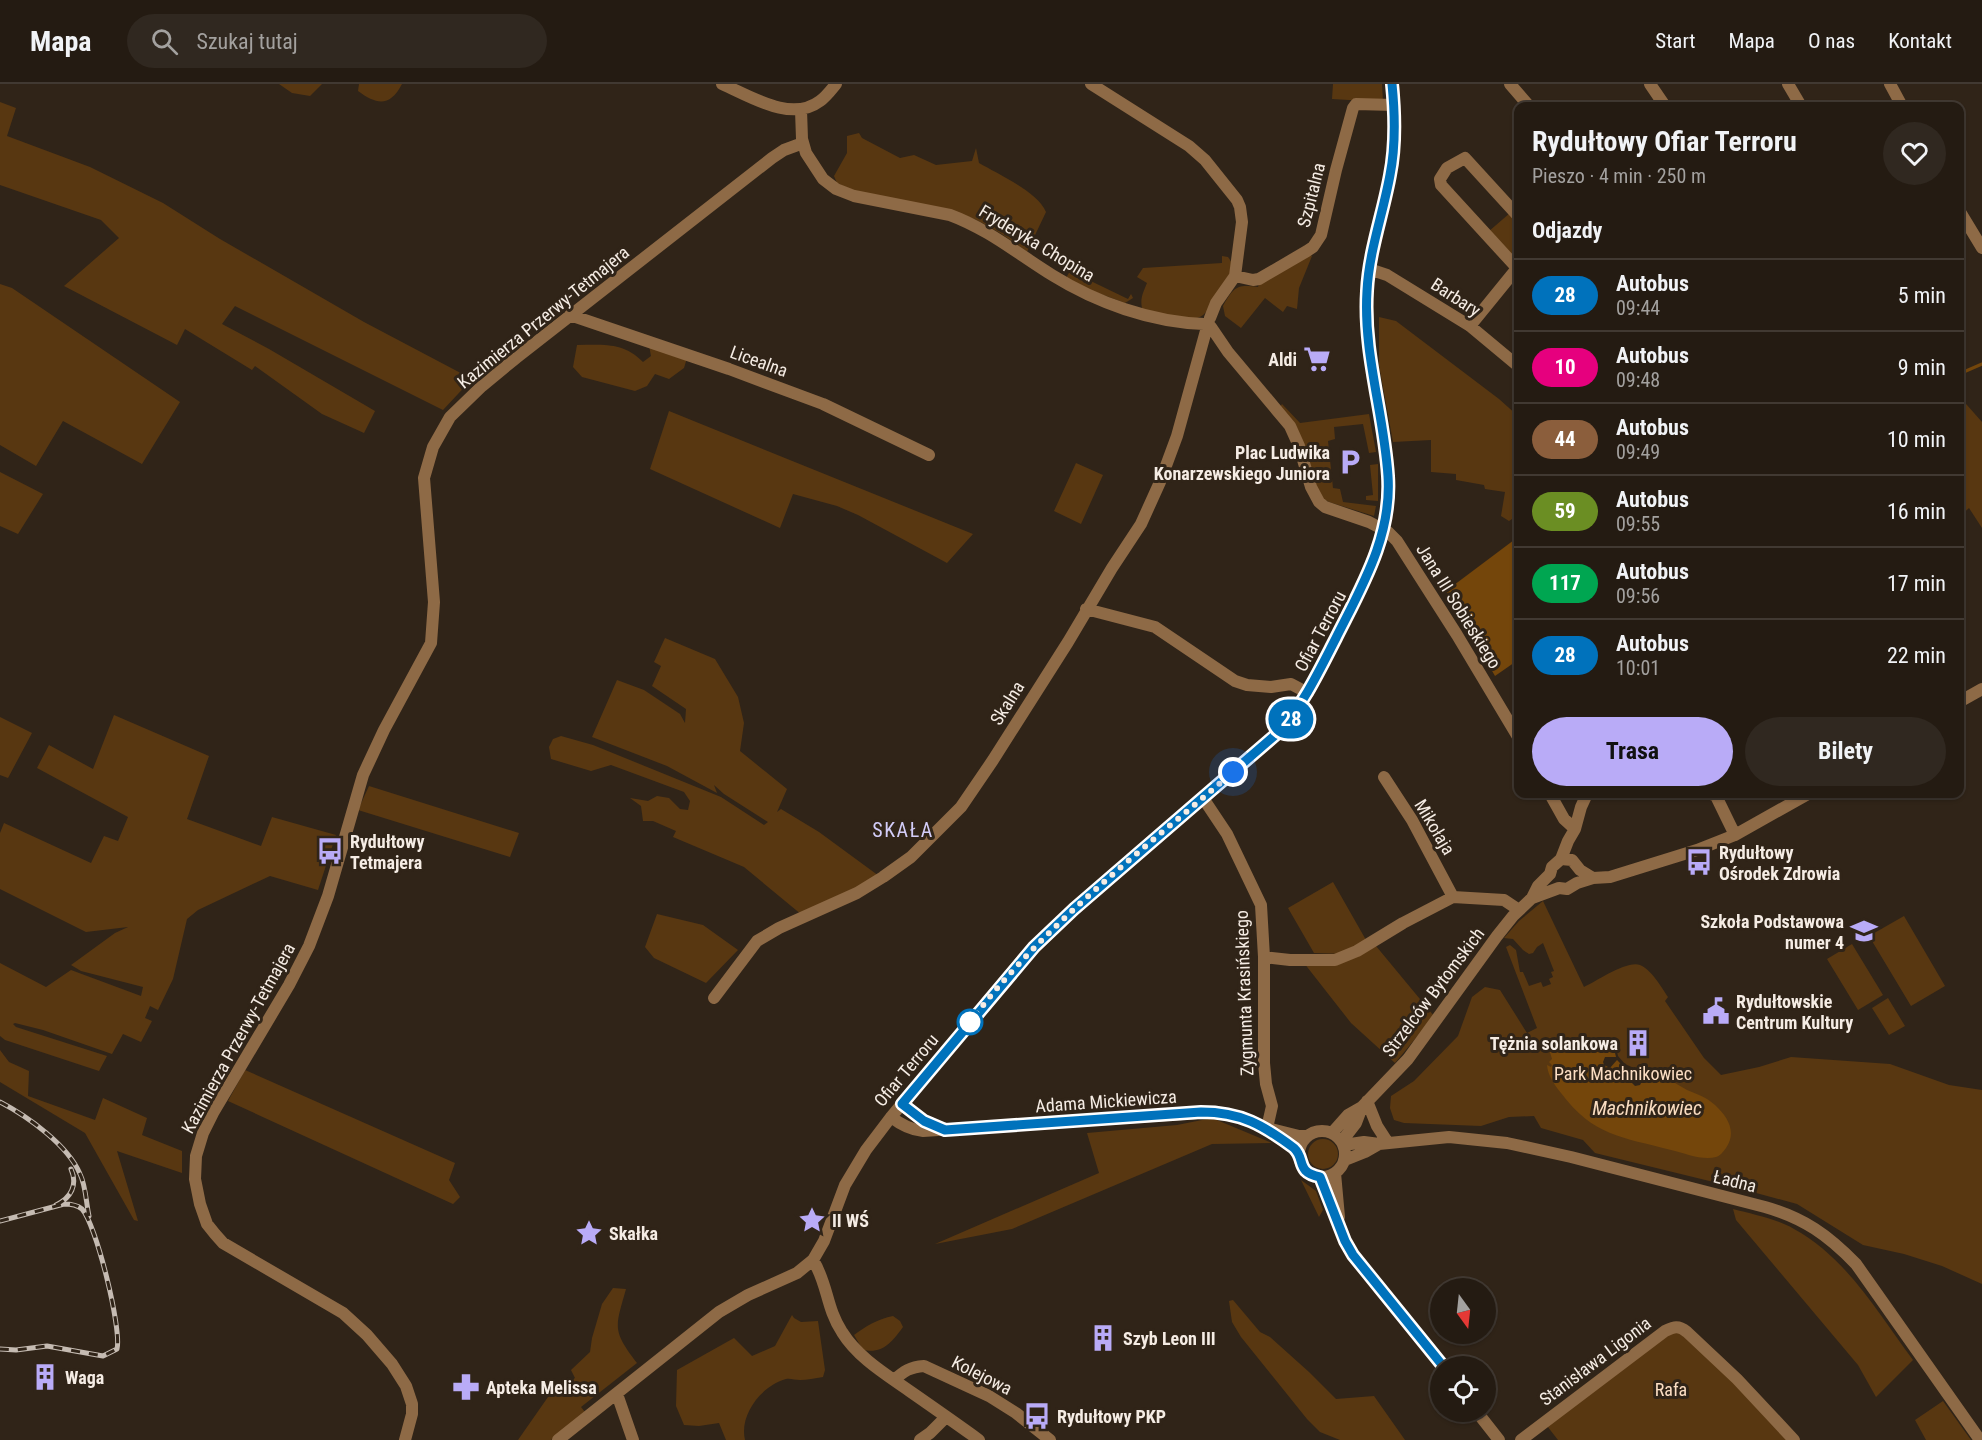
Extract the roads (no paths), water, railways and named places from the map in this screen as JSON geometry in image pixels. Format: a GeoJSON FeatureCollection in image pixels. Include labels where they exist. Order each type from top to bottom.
{"type":"FeatureCollection","features":[{"type":"Feature","properties":{"kind":"street"},"geometry":{"type":"LineString","coordinates":[[722,84],[782,108],[801,110],[820,102],[836,84]]}},
{"type":"Feature","properties":{"kind":"street"},"geometry":{"type":"LineString","coordinates":[[1091,84],[1189,146],[1205,160],[1237,200],[1242,213],[1235,276],[1216,303],[1208,324],[1228,352],[1290,426],[1299,446],[1311,487],[1319,502],[1325,507],[1383,529]]}},
{"type":"Feature","properties":{"kind":"street","name":"Ofiar Terroru"},"geometry":{"type":"LineString","coordinates":[[558,1440],[719,1312],[748,1295],[796,1273],[813,1260],[824,1240],[852,1172],[866,1150],[1034,947],[1074,909],[1280,731],[1293,717],[1308,693],[1360,593],[1375,557],[1386,509],[1388,477],[1366,331],[1369,269],[1392,166],[1394,105],[1392,84]]}},
{"type":"Feature","properties":{"kind":"street"},"geometry":{"type":"LineString","coordinates":[[1510,84],[1526,102]]}},
{"type":"Feature","properties":{"kind":"street"},"geometry":{"type":"LineString","coordinates":[[1650,84],[1662,102]]}},
{"type":"Feature","properties":{"kind":"street"},"geometry":{"type":"LineString","coordinates":[[1788,84],[1799,102]]}},
{"type":"Feature","properties":{"kind":"street"},"geometry":{"type":"LineString","coordinates":[[1890,84],[1900,102]]}},
{"type":"Feature","properties":{"kind":"street","name":"Szpitalna"},"geometry":{"type":"LineString","coordinates":[[1235,276],[1259,279],[1313,247],[1321,235],[1353,108],[1356,104],[1363,103],[1394,105]]}},
{"type":"Feature","properties":{"kind":"street","name":"Fryderyka Chopina"},"geometry":{"type":"LineString","coordinates":[[801,110],[803,143],[812,164],[823,179],[836,189],[854,196],[950,215],[979,227],[1053,276],[1087,294],[1164,320],[1208,324]]}},
{"type":"Feature","properties":{"kind":"street","name":"Kazimierza Przerwy-Tetmajera"},"geometry":{"type":"LineString","coordinates":[[405,1440],[412,1404],[404,1381],[367,1335],[343,1313],[224,1243],[215,1234],[202,1214],[195,1179],[196,1156],[203,1133],[289,985],[309,946],[327,896],[363,775],[384,730],[431,643],[434,602],[424,478],[433,447],[450,417],[482,386],[570,315],[772,158],[784,150],[803,143]]}},
{"type":"Feature","properties":{"kind":"street"},"geometry":{"type":"LineString","coordinates":[[1514,212],[1465,158],[1448,168],[1440,179],[1441,185],[1514,264]]}},
{"type":"Feature","properties":{"kind":"street"},"geometry":{"type":"LineString","coordinates":[[1964,218],[1982,248]]}},
{"type":"Feature","properties":{"kind":"street","name":"Barbary"},"geometry":{"type":"LineString","coordinates":[[1369,269],[1387,275],[1470,326],[1514,363]]}},
{"type":"Feature","properties":{"kind":"street"},"geometry":{"type":"LineString","coordinates":[[1470,326],[1514,271]]}},
{"type":"Feature","properties":{"kind":"street","name":"Licealna"},"geometry":{"type":"LineString","coordinates":[[570,315],[729,369],[823,404],[929,455]]}},
{"type":"Feature","properties":{"kind":"street","name":"Skalna"},"geometry":{"type":"LineString","coordinates":[[714,998],[757,941],[779,928],[857,893],[911,857],[961,807],[1141,524],[1160,482],[1183,419],[1208,324]]}},
{"type":"Feature","properties":{"kind":"street","name":"Jana III Sobieskiego"},"geometry":{"type":"LineString","coordinates":[[1383,529],[1393,536],[1405,552],[1514,730]]}},
{"type":"Feature","properties":{"kind":"street"},"geometry":{"type":"LineString","coordinates":[[1086,609],[1155,627],[1235,681],[1259,686],[1291,684],[1308,693]]}},
{"type":"Feature","properties":{"kind":"street"},"geometry":{"type":"LineString","coordinates":[[1964,699],[1982,689]]}},
{"type":"Feature","properties":{"kind":"street","name":"Mikołaja"},"geometry":{"type":"LineString","coordinates":[[1384,777],[1417,828],[1453,897]]}},
{"type":"Feature","properties":{"kind":"street","name":"Zygmunta Krasińskiego"},"geometry":{"type":"LineString","coordinates":[[1203,798],[1227,834],[1261,905],[1264,957],[1264,1063],[1272,1107],[1267,1128]]}},
{"type":"Feature","properties":{"kind":"street"},"geometry":{"type":"LineString","coordinates":[[1532,898],[1559,888],[1567,889],[1577,872],[1575,829],[1564,819],[1552,798]]}},
{"type":"Feature","properties":{"kind":"street"},"geometry":{"type":"LineString","coordinates":[[1532,898],[1538,886],[1550,874],[1552,867],[1561,859],[1575,829],[1585,798]]}},
{"type":"Feature","properties":{"kind":"street"},"geometry":{"type":"LineString","coordinates":[[1717,798],[1735,835]]}},
{"type":"Feature","properties":{"kind":"street"},"geometry":{"type":"LineString","coordinates":[[1561,859],[1568,859],[1577,872],[1593,879],[1610,877],[1697,850],[1735,835],[1801,798]]}},
{"type":"Feature","properties":{"kind":"street"},"geometry":{"type":"LineString","coordinates":[[1550,874],[1553,882],[1559,888]]}},
{"type":"Feature","properties":{"kind":"street"},"geometry":{"type":"LineString","coordinates":[[1264,957],[1290,960],[1335,960],[1357,951],[1453,897],[1504,900],[1519,910]]}},
{"type":"Feature","properties":{"kind":"street","name":"Strzelców Bytomskich"},"geometry":{"type":"LineString","coordinates":[[1339,1139],[1356,1123],[1364,1104],[1408,1059],[1497,936],[1532,898]]}},
{"type":"Feature","properties":{"kind":"street"},"geometry":{"type":"LineString","coordinates":[[902,1104],[924,1121],[945,1130]]}},
{"type":"Feature","properties":{"kind":"street"},"geometry":{"type":"LineString","coordinates":[[1364,1104],[1377,1126],[1383,1144]]}},
{"type":"Feature","properties":{"kind":"street","name":"Adama Mickiewicza"},"geometry":{"type":"LineString","coordinates":[[891,1117],[916,1131],[1213,1112],[1237,1116],[1267,1128],[1306,1136]]}},
{"type":"Feature","properties":{"kind":"street","name":"Adama Mickiewicza"},"geometry":{"type":"LineString","coordinates":[[1267,1128],[1298,1152]]}},
{"type":"Feature","properties":{"kind":"street"},"geometry":{"type":"LineString","coordinates":[[1317,1130],[1339,1139],[1345,1160],[1335,1173],[1320,1177],[1305,1170],[1298,1152],[1306,1136],[1317,1130]]}},
{"type":"Feature","properties":{"kind":"street","name":"Ładna"},"geometry":{"type":"LineString","coordinates":[[1339,1139],[1383,1144],[1449,1137],[1516,1145],[1765,1207],[1795,1217],[1834,1242],[1856,1264],[1980,1440]]}},
{"type":"Feature","properties":{"kind":"street","name":"Ładna"},"geometry":{"type":"LineString","coordinates":[[1345,1160],[1383,1144]]}},
{"type":"Feature","properties":{"kind":"street"},"geometry":{"type":"LineString","coordinates":[[1335,1173],[1339,1224]]}},
{"type":"Feature","properties":{"kind":"street"},"geometry":{"type":"LineString","coordinates":[[1320,1177],[1345,1241],[1353,1255],[1435,1356]]}},
{"type":"Feature","properties":{"kind":"street"},"geometry":{"type":"LineString","coordinates":[[813,1260],[820,1272],[830,1309],[842,1332],[854,1348],[894,1380],[979,1440]]}},
{"type":"Feature","properties":{"kind":"street","name":"Stanisława Ligonia"},"geometry":{"type":"LineString","coordinates":[[1521,1440],[1674,1326],[1687,1332],[1737,1379],[1794,1440]]}},
{"type":"Feature","properties":{"kind":"street","name":"Kolejowa"},"geometry":{"type":"LineString","coordinates":[[894,1380],[912,1366],[924,1366],[989,1396],[1016,1413],[1050,1440]]}},
{"type":"Feature","properties":{"kind":"street"},"geometry":{"type":"LineString","coordinates":[[617,1394],[633,1440]]}},
{"type":"Feature","properties":{"kind":"street"},"geometry":{"type":"LineString","coordinates":[[920,1440],[930,1434],[946,1417]]}},
{"type":"Feature","properties":{"kind":"street"},"geometry":{"type":"LineString","coordinates":[[1485,1422],[1499,1440]]}},
{"type":"Feature","properties":{"kind":"water"},"geometry":{"type":"Polygon","coordinates":[[[1514,540],[1514,663],[1495,676],[1446,591],[1514,540]]]}},
{"type":"Feature","properties":{"kind":"water","name":"Machnikowiec"},"geometry":{"type":"Polygon","coordinates":[[[1583,1038],[1613,1043],[1620,1063],[1630,1070],[1651,1069],[1712,1102],[1730,1125],[1731,1136],[1724,1151],[1711,1158],[1694,1156],[1623,1138],[1597,1127],[1585,1118],[1556,1086],[1547,1065],[1551,1067],[1552,1065],[1549,1062],[1552,1059],[1549,1049],[1560,1043],[1583,1038]]]}},
{"type":"Feature","properties":{"kind":"waterway"},"geometry":{"type":"LineString","coordinates":[[1964,372],[1982,364]]}},
{"type":"Feature","properties":{"kind":"railway"},"geometry":{"type":"LineString","coordinates":[[0,1102],[46,1132],[66,1152],[82,1179],[89,1216]]}},
{"type":"Feature","properties":{"kind":"railway"},"geometry":{"type":"LineString","coordinates":[[56,1205],[66,1199],[72,1190],[74,1180],[71,1169]]}},
{"type":"Feature","properties":{"kind":"railway"},"geometry":{"type":"LineString","coordinates":[[0,1221],[64,1204],[82,1209],[101,1255],[118,1338],[117,1349],[103,1356],[47,1346],[16,1350],[0,1349]]}},
{"type":"Feature","properties":{"kind":"place","name":"Aldi"},"geometry":{"type":"Point","coordinates":[1317,359]}},
{"type":"Feature","properties":{"kind":"place","name":"Plac Ludwika Konarzewskiego Juniora"},"geometry":{"type":"Point","coordinates":[1350,462]}},
{"type":"Feature","properties":{"kind":"place","name":"Rydułtowy Tetmajera"},"geometry":{"type":"Point","coordinates":[330,851]}},
{"type":"Feature","properties":{"kind":"place","name":"Rydułtowy Ośrodek Zdrowia"},"geometry":{"type":"Point","coordinates":[1699,862]}},
{"type":"Feature","properties":{"kind":"place","name":"Szkoła Podstawowa numer 4"},"geometry":{"type":"Point","coordinates":[1864,931]}},
{"type":"Feature","properties":{"kind":"place","name":"Rydułtowskie Centrum Kultury"},"geometry":{"type":"Point","coordinates":[1716,1011]}},
{"type":"Feature","properties":{"kind":"place","name":"Tężnia solankowa"},"geometry":{"type":"Point","coordinates":[1638,1043]}},
{"type":"Feature","properties":{"kind":"place","name":"II WŚ"},"geometry":{"type":"Point","coordinates":[812,1220]}},
{"type":"Feature","properties":{"kind":"place","name":"Skałka"},"geometry":{"type":"Point","coordinates":[589,1233]}},
{"type":"Feature","properties":{"kind":"place","name":"Szyb Leon III"},"geometry":{"type":"Point","coordinates":[1103,1338]}},
{"type":"Feature","properties":{"kind":"place","name":"Waga"},"geometry":{"type":"Point","coordinates":[45,1377]}},
{"type":"Feature","properties":{"kind":"place","name":"Apteka Melissa"},"geometry":{"type":"Point","coordinates":[466,1387]}},
{"type":"Feature","properties":{"kind":"place","name":"Rydułtowy PKP"},"geometry":{"type":"Point","coordinates":[1037,1416]}},
{"type":"Feature","properties":{"kind":"district","name":"SKAŁA"},"geometry":{"type":"Point","coordinates":[903,830]}},
{"type":"Feature","properties":{"kind":"park label","name":"Park Machnikowiec"},"geometry":{"type":"Point","coordinates":[1623,1073]}},
{"type":"Feature","properties":{"kind":"park label","name":"Rafa"},"geometry":{"type":"Point","coordinates":[1671,1389]}}]}
